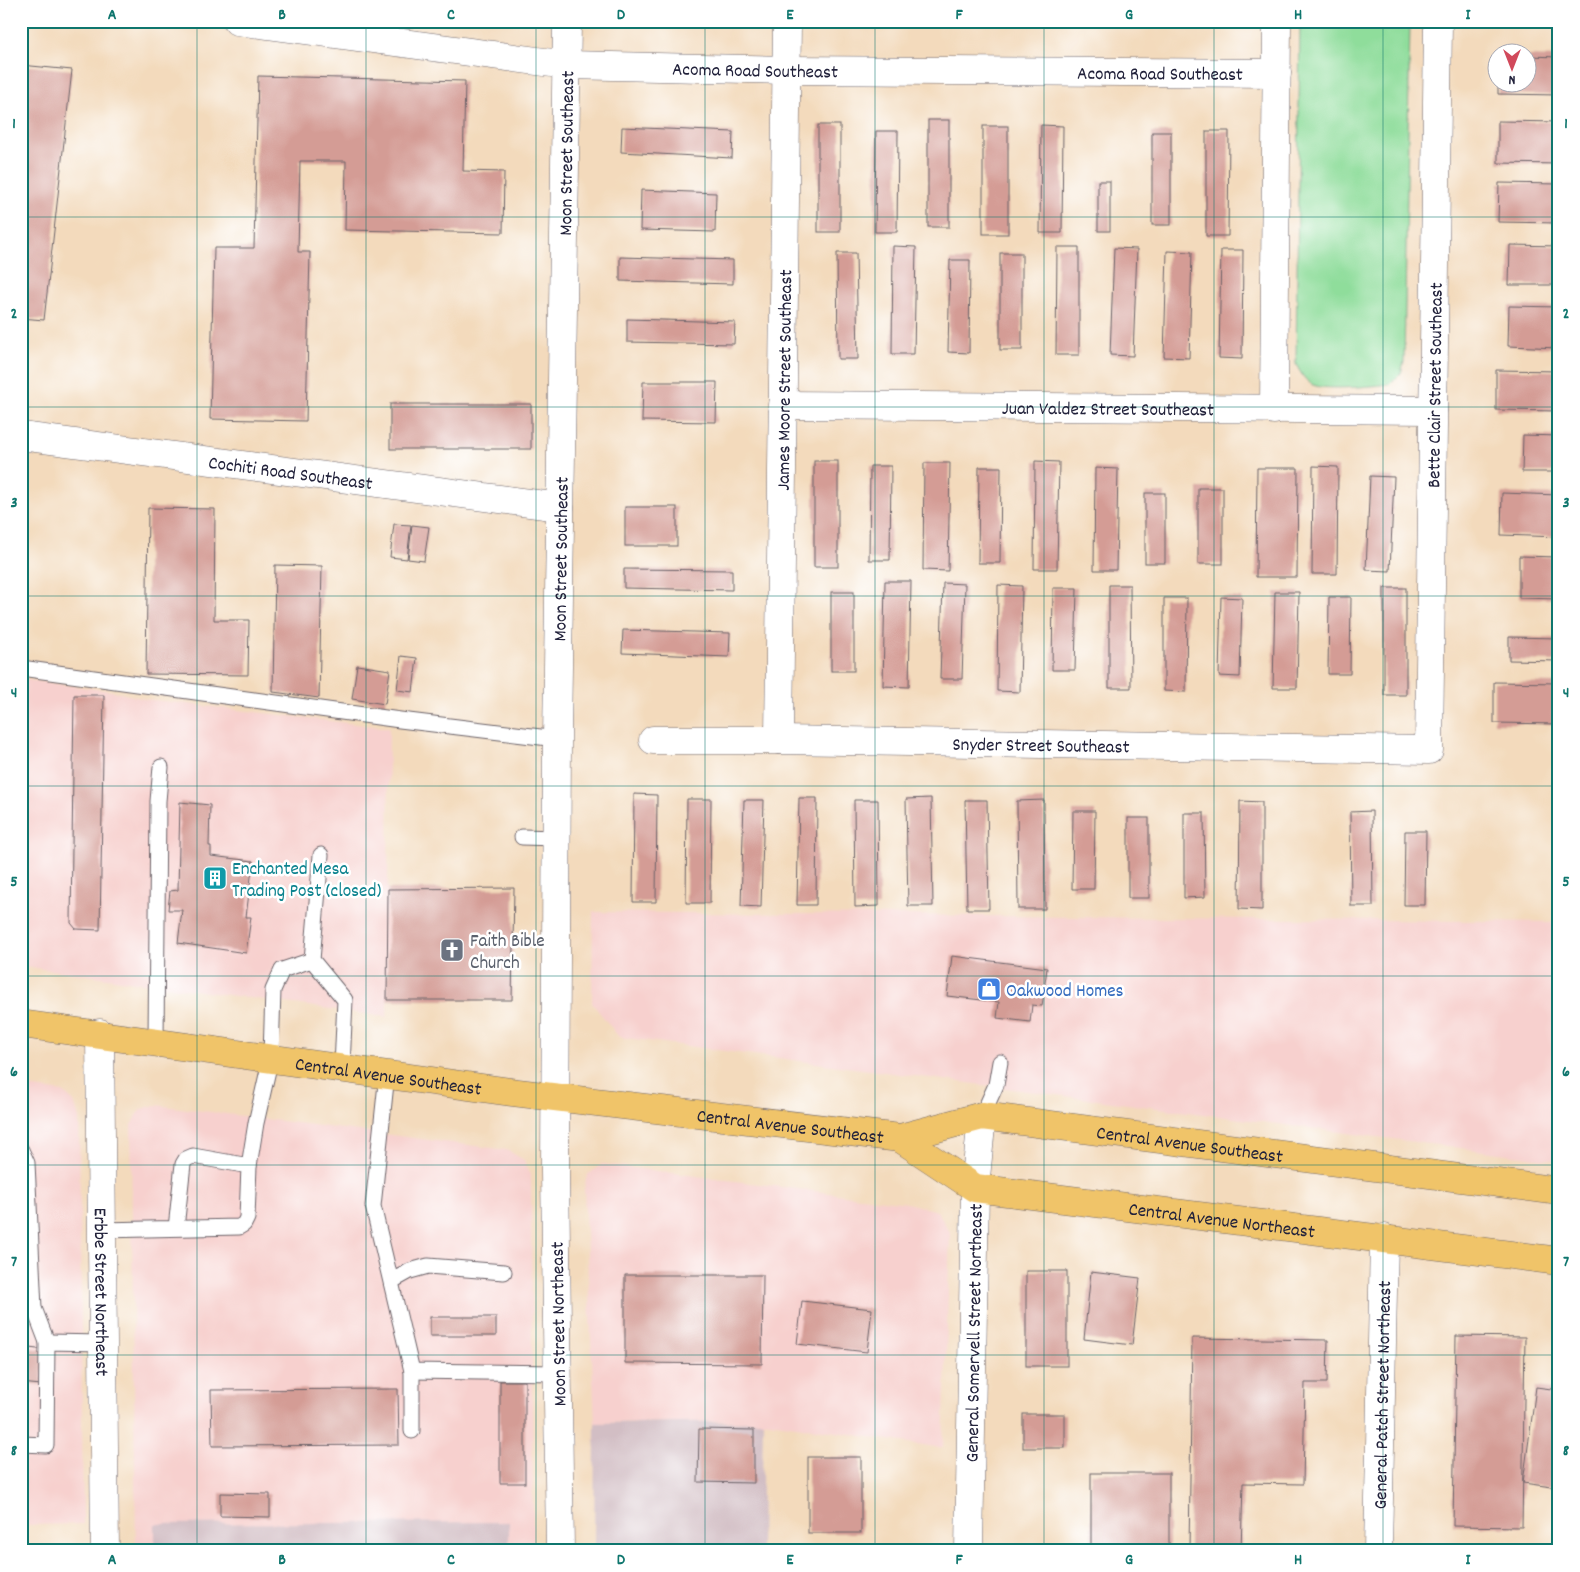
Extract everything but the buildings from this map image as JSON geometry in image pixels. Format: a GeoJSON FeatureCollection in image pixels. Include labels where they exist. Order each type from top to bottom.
{"type":"FeatureCollection","features":[{"type":"Feature","properties":{"kind":"main road","name":"Central Avenue Southeast"},"geometry":{"type":"LineString","coordinates":[[21,1024],[100,1033],[556,1097],[900,1138],[982,1116],[1559,1191]]}},
{"type":"Feature","properties":{"kind":"main road","name":"Central Avenue Northeast"},"geometry":{"type":"LineString","coordinates":[[900,1138],[975,1188],[1559,1261]]}},
{"type":"Feature","properties":{"kind":"street","name":"Acoma Road Southeast"},"geometry":{"type":"LineString","coordinates":[[237,21],[567,65],[787,70],[1276,73]]}},
{"type":"Feature","properties":{"kind":"street","name":"Moon Street Southeast"},"geometry":{"type":"LineString","coordinates":[[556,1097],[557,738],[567,21]]}},
{"type":"Feature","properties":{"kind":"street","name":"James Moore Street Southeast"},"geometry":{"type":"LineString","coordinates":[[779,740],[788,21]]}},
{"type":"Feature","properties":{"kind":"street"},"geometry":{"type":"LineString","coordinates":[[1274,410],[1277,21]]}},
{"type":"Feature","properties":{"kind":"street","name":"Bette Clair Street Southeast"},"geometry":{"type":"LineString","coordinates":[[1429,750],[1438,21]]}},
{"type":"Feature","properties":{"kind":"street","name":"Juan Valdez Street Southeast"},"geometry":{"type":"LineString","coordinates":[[782,406],[1433,410]]}},
{"type":"Feature","properties":{"kind":"street","name":"Cochiti Road Southeast"},"geometry":{"type":"LineString","coordinates":[[21,436],[560,507]]}},
{"type":"Feature","properties":{"kind":"street","name":"Snyder Street Southeast"},"geometry":{"type":"LineString","coordinates":[[653,740],[779,740],[1429,750]]}},
{"type":"Feature","properties":{"kind":"street","name":"Erbbe Street Northeast"},"geometry":{"type":"LineString","coordinates":[[100,1033],[105,1551]]}},
{"type":"Feature","properties":{"kind":"street","name":"Moon Street Northeast"},"geometry":{"type":"LineString","coordinates":[[556,1097],[560,1551]]}},
{"type":"Feature","properties":{"kind":"street","name":"General Somervell Street Northeast"},"geometry":{"type":"LineString","coordinates":[[969,1551],[975,1188],[982,1116]]}},
{"type":"Feature","properties":{"kind":"street","name":"General Patch Street Northeast"},"geometry":{"type":"LineString","coordinates":[[1378,1551],[1384,1238]]}},
{"type":"Feature","properties":{"kind":"lane"},"geometry":{"type":"LineString","coordinates":[[21,668],[400,720],[557,738]]}},
{"type":"Feature","properties":{"kind":"lane"},"geometry":{"type":"LineString","coordinates":[[156,1041],[158,801],[161,767]]}},
{"type":"Feature","properties":{"kind":"lane"},"geometry":{"type":"LineString","coordinates":[[522,838],[556,838]]}},
{"type":"Feature","properties":{"kind":"lane"},"geometry":{"type":"LineString","coordinates":[[321,855],[312,960],[345,1000],[342,1067]]}},
{"type":"Feature","properties":{"kind":"lane"},"geometry":{"type":"LineString","coordinates":[[102,1230],[238,1226],[244,1224],[247,1218],[249,1166],[256,1123],[271,1057],[273,990],[282,970],[312,960]]}},
{"type":"Feature","properties":{"kind":"lane"},"geometry":{"type":"LineString","coordinates":[[982,1116],[996,1085],[1000,1062]]}},
{"type":"Feature","properties":{"kind":"lane"},"geometry":{"type":"LineString","coordinates":[[387,1074],[373,1206],[412,1371],[412,1431]]}},
{"type":"Feature","properties":{"kind":"lane"},"geometry":{"type":"LineString","coordinates":[[21,1150],[26,1163],[34,1308],[47,1342],[46,1445],[21,1444]]}},
{"type":"Feature","properties":{"kind":"lane"},"geometry":{"type":"LineString","coordinates":[[176,1228],[182,1164],[186,1159],[193,1156],[249,1166]]}},
{"type":"Feature","properties":{"kind":"lane"},"geometry":{"type":"LineString","coordinates":[[392,1281],[410,1271],[428,1266],[504,1272]]}},
{"type":"Feature","properties":{"kind":"lane"},"geometry":{"type":"LineString","coordinates":[[47,1342],[103,1343]]}},
{"type":"Feature","properties":{"kind":"lane"},"geometry":{"type":"LineString","coordinates":[[412,1371],[558,1373]]}},
{"type":"Feature","properties":{"kind":"shaded area"},"geometry":{"type":"Polygon","coordinates":[[[21,679],[112,691],[145,699],[389,728],[387,1017],[21,966],[21,679]]]}},
{"type":"Feature","properties":{"kind":"shaded area"},"geometry":{"type":"Polygon","coordinates":[[[593,912],[1559,922],[1559,1161],[619,1037],[592,1003],[593,912]]]}},
{"type":"Feature","properties":{"kind":"shaded area"},"geometry":{"type":"Polygon","coordinates":[[[21,1086],[63,1092],[74,1102],[79,1118],[83,1524],[21,1525],[21,1086]]]}},
{"type":"Feature","properties":{"kind":"shaded area"},"geometry":{"type":"Polygon","coordinates":[[[156,1105],[507,1150],[524,1160],[531,1175],[533,1551],[136,1551],[131,1125],[141,1109],[156,1105]]]}},
{"type":"Feature","properties":{"kind":"shaded area"},"geometry":{"type":"Polygon","coordinates":[[[602,1164],[907,1203],[937,1211],[950,1232],[943,1448],[763,1421],[595,1423],[584,1189],[587,1175],[602,1164]]]}},
{"type":"Feature","properties":{"kind":"shaded area"},"geometry":{"type":"Polygon","coordinates":[[[763,1421],[761,1551],[594,1551],[595,1423],[763,1421]]]}},
{"type":"Feature","properties":{"kind":"shaded area"},"geometry":{"type":"Polygon","coordinates":[[[509,1522],[509,1551],[155,1551],[155,1524],[509,1522]]]}},
{"type":"Feature","properties":{"kind":"green space"},"geometry":{"type":"Polygon","coordinates":[[[1300,21],[1410,21],[1404,362],[1401,373],[1390,384],[1350,388],[1320,387],[1307,381],[1296,364],[1300,21]]]}},
{"type":"Feature","properties":{"kind":"place","name":"Enchanted Mesa Trading Post (closed)"},"geometry":{"type":"Point","coordinates":[215,878]}},
{"type":"Feature","properties":{"kind":"place","name":"Faith Bible Church"},"geometry":{"type":"Point","coordinates":[452,950]}},
{"type":"Feature","properties":{"kind":"place","name":"Oakwood Homes"},"geometry":{"type":"Point","coordinates":[989,989]}}]}
